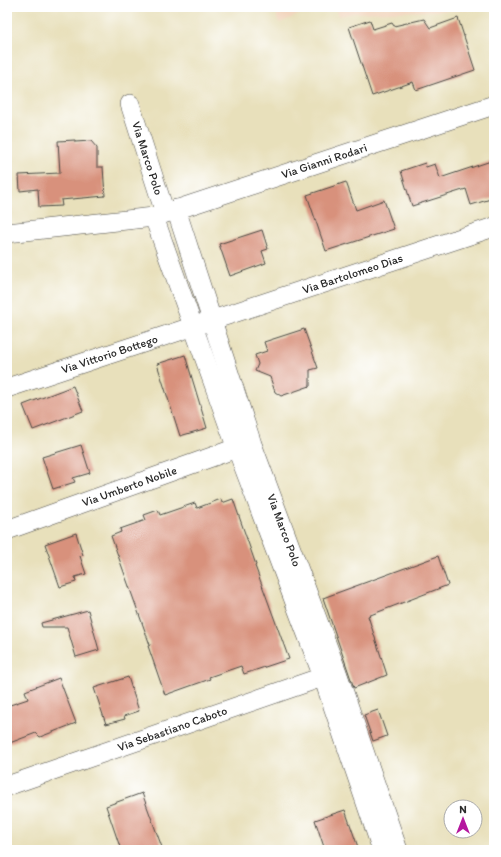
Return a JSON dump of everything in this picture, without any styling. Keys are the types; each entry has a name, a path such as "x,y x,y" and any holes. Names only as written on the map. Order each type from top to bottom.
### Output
{"street":[{"name":"Via Marco Polo","path":"130,104 165,213 193,326 244,446 398,850"},
{"name":"Via Gianni Rodari","path":"7,233 165,213 494,105"},
{"name":"Via Marco Polo","path":"165,213 212,321 244,446"},
{"name":"Via Bartolomeo Dias","path":"212,321 494,227"},
{"name":"Via Vittorio Bottego","path":"7,388 212,321"},
{"name":"Via Umberto Nobile","path":"7,530 244,446"},
{"name":"Via Marco Polo","path":"330,674 382,850"},
{"name":"Via Sebastiano Caboto","path":"7,786 330,674"}],"shaded area":[{"path":"277,7 315,7 280,23 277,19"},
{"path":"336,7 494,8 355,13 339,16"}],"building":[{"path":"458,18 475,70 416,90 413,82 372,96 349,27 370,20 373,29 392,23 394,26 424,19 430,28"},
{"path":"75,140 75,142 91,141 97,148 97,167 103,167 105,196 61,200 62,206 39,207 38,189 20,191 19,175 60,173 58,141"},
{"path":"494,160 494,198 471,205 466,189 412,206 401,171 425,163 426,167 435,164 440,178"},
{"path":"346,182 356,210 384,200 394,229 326,251 307,195"},
{"path":"262,230 268,249 262,251 266,263 230,276 219,244"},
{"path":"304,329 318,368 310,370 310,386 281,396 275,392 270,377 255,371 258,364 255,355 267,351 264,342"},
{"path":"185,355 207,428 180,436 157,364"},
{"path":"73,386 83,411 33,430 23,405"},
{"path":"81,445 90,473 73,478 75,482 53,489 42,457"},
{"path":"221,499 222,503 233,499 256,565 255,566 289,659 244,674 241,666 165,695 148,646 150,645 111,536 121,532 120,529 146,520 144,515 158,510 160,515 195,503 197,508"},
{"path":"76,533 83,555 80,556 86,574 75,577 76,582 60,587 45,544"},
{"path":"438,556 448,585 368,616 387,675 354,688 323,598"},
{"path":"88,610 99,650 76,657 67,627 42,627 41,623"},
{"path":"128,677 139,711 124,716 125,719 106,724 94,688"},
{"path":"59,678 76,723 40,737 36,733 7,744 7,706 28,699 25,691"},
{"path":"378,710 387,736 373,741 364,715"},
{"path":"142,793 163,850 121,850 106,806"},
{"path":"345,810 359,850 325,850 315,820"}]}
